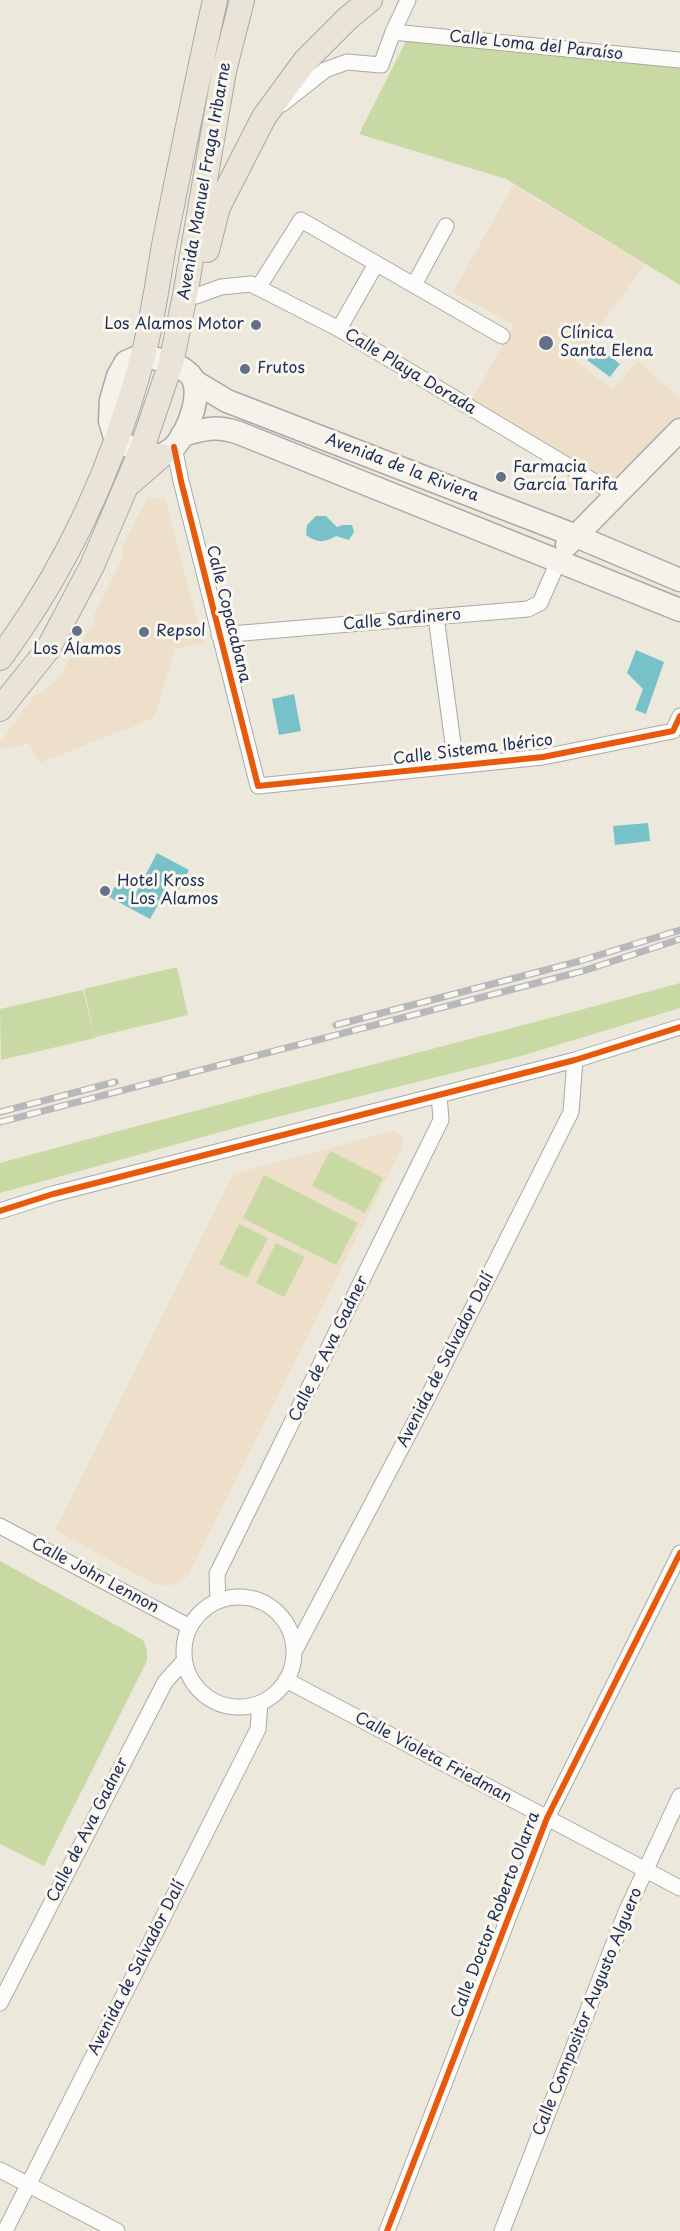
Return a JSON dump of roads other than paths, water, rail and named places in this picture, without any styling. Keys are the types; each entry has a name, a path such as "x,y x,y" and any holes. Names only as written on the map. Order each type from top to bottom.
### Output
{"main road":[{"name":"Avenida Manuel Fraga Iribarne","path":"113,431 135,358 173,202 215,0"},
{"name":"Avenida Manuel Fraga Iribarne","path":"164,447 171,363 224,70 242,0"},
{"path":"178,328 196,296 218,207 264,117 305,61 348,18 370,0"},
{"path":"0,658 24,625 66,556 104,471 113,431"},
{"path":"0,709 48,649 92,566 126,487 164,447"}],"street":[{"path":"264,117 325,70 347,62 381,65 408,0"},
{"name":"Calle Loma del Paraíso","path":"393,32 680,60"},
{"path":"258,288 301,220 502,336"},
{"path":"414,285 446,226"},
{"path":"339,329 376,264"},
{"name":"Calle Playa Dorada","path":"196,296 221,287 251,284 339,329 615,495"},
{"name":"Avenida de la Riviera","path":"135,358 171,363 189,372 197,383 227,401 576,536 680,580"},
{"path":"113,431 164,447 195,400 197,383"},
{"path":"211,428 209,411 214,404 227,401"},
{"name":"Avenida de la Riviera","path":"164,447 211,428 222,428 680,610"},
{"path":"558,562 564,548 680,430"},
{"name":"Calle Copacabana","path":"164,447 219,635 258,786"},
{"name":"Calle Sardinero","path":"219,635 528,609 540,603 558,562"},
{"path":"436,617 456,766"},
{"name":"Calle Sistema Ibérico","path":"258,786 543,757 673,731 680,716"},
{"path":"0,1211 53,1194 575,1060 680,1027"},
{"name":"Avenida de Salvador Dalí","path":"294,1652 426,1401 571,1112 575,1060"},
{"name":"Calle de Ava Gadner","path":"218,1601 217,1575 441,1120 439,1095"},
{"name":"Calle John Lennon","path":"0,1526 190,1627"},
{"name":"Calle Doctor Roberto Olarra","path":"387,2231 547,1818 680,1553"},
{"path":"236,1598 253,1599 270,1607 282,1619 291,1635 294,1652 292,1667 286,1680 275,1694 260,1703 244,1707 228,1706 212,1701 189,1677 184,1661 184,1643 190,1627 202,1612 218,1601 236,1598"},
{"name":"Calle de Ava Gadner","path":"0,2003 162,1688 184,1661"},
{"name":"Calle Violeta Friedman","path":"286,1680 680,1888"},
{"name":"Avenida de Salvador Dalí","path":"5,2231 258,1729 260,1703"},
{"name":"Calle Compositor Augusto Alguero","path":"502,2231 575,2039 644,1869 680,1796"},
{"path":"0,2170 117,2231"}],"water":[{"path":"598,347 620,364 610,377 587,360"},
{"path":"316,516 326,516 337,527 352,525 354,532 349,540 336,536 324,541 314,540 306,535 307,525"},
{"path":"636,650 664,662 646,714 635,710 643,689 627,673"},
{"path":"294,694 301,731 279,735 272,699"},
{"path":"648,823 650,841 615,845 613,826"},
{"path":"157,853 189,870 178,891 168,887 150,919 109,897 118,881 137,891"}],"railway":[{"path":"336,1025 580,961 680,930"},
{"path":"0,1122 583,971 680,939"},
{"path":"0,1112 115,1082"}],"place":[{"name":"Los Alamos Motor","path":"256,325"},
{"name":"Clínica Santa Elena","path":"546,343"},
{"name":"Frutos","path":"245,369"},
{"name":"Farmacia García Tarifa","path":"501,477"},
{"name":"Los Álamos","path":"77,631"},
{"name":"Repsol","path":"144,632"},
{"name":"Hotel Kross - Los Alamos","path":"105,891"}]}
